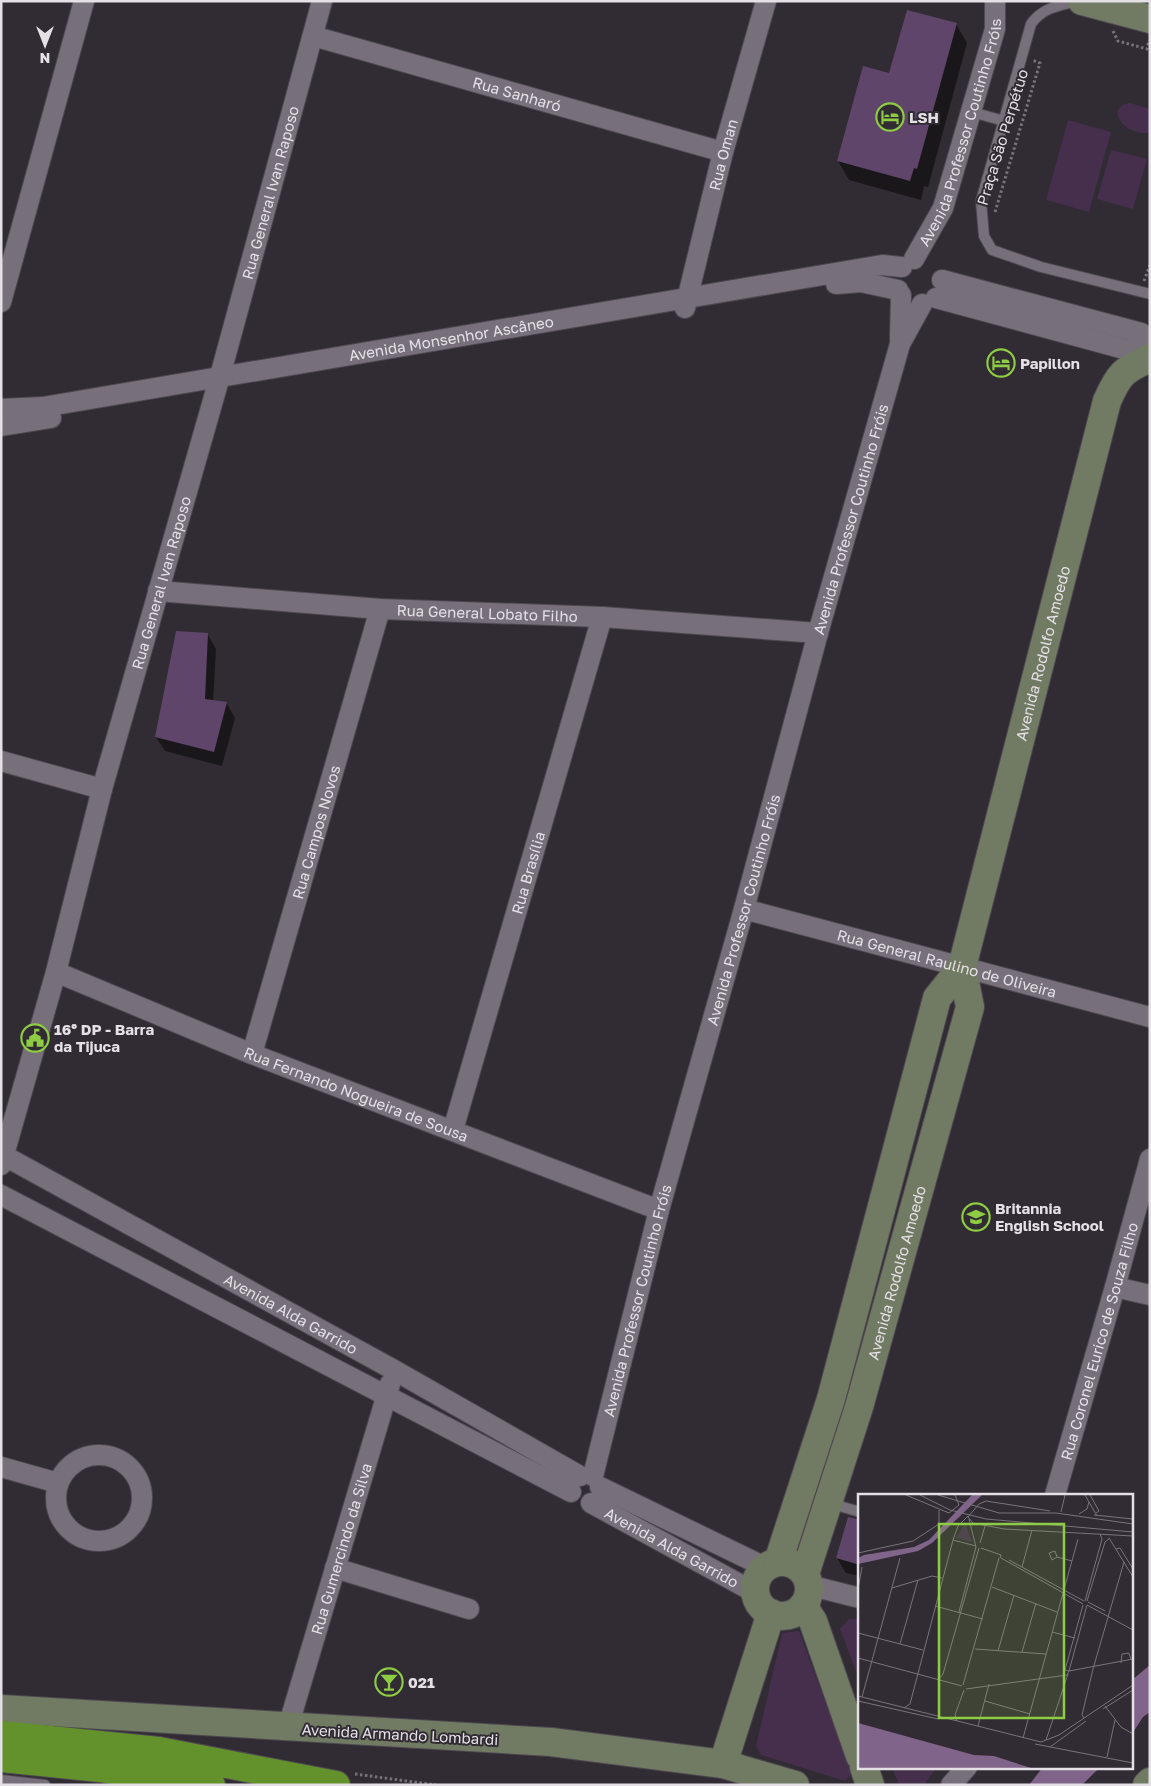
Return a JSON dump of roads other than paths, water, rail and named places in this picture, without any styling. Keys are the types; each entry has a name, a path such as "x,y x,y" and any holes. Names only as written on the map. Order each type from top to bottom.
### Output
{"highway":[{"path":"1,1735 160,1751 336,1785"},
{"path":"1,1758 100,1768 211,1785"}],"street":[{"path":"1,302 84,1"},
{"name":"Rua General Ivan Raposo","path":"2,1158 56,972 102,789 217,384 322,1"},
{"name":"Rua Oman","path":"686,303 722,152 766,1"},
{"name":"Avenida Professor Coutinho Fróis","path":"908,263 943,208 995,29 995,1"},
{"path":"1080,1 1150,19"},
{"name":"Rua Sanharó","path":"313,36 722,152"},
{"path":"934,294 936,266 922,259 908,263 897,278 899,292 910,302 934,294 1150,356"},
{"name":"Avenida Monsenhor Ascâneo","path":"1,426 217,384 686,303 882,265 908,263"},
{"name":"Avenida Monsenhor Ascâneo","path":"686,303 847,282 861,282 899,292"},
{"name":"Avenida Professor Coutinho Fróis","path":"587,1487 659,1210 744,909 818,633 900,344 899,292"},
{"name":"Avenida Professor Coutinho Fróis","path":"900,344 934,294"},
{"name":"Avenida Rodolfo Amoedo","path":"766,1573 831,1399 936,998 962,967 1107,401 1116,382 1127,368 1150,356"},
{"name":"Avenida Monsenhor Ascâneo","path":"1,410 43,407 217,384"},
{"name":"Rua General Lobato Filho","path":"158,591 380,609 602,617 818,633"},
{"name":"Rua Campos Novos","path":"252,1054 380,609"},
{"name":"Rua Brasília","path":"453,1130 602,617"},
{"path":"1,761 102,789"},
{"name":"Rua General Raulino de Oliveira","path":"744,909 1150,1017"},
{"name":"Avenida Rodolfo Amoedo","path":"805,1588 828,1503 859,1407 970,1007 962,967"},
{"name":"Rua Fernando Nogueira de Sousa","path":"56,972 252,1054 659,1210"},
{"name":"Avenida Alda Garrido","path":"2,1158 394,1370 587,1487"},
{"name":"Rua Coronel Eurico de Souza Filho","path":"1055,1494 1116,1287 1150,1159"},
{"name":"Avenida Alda Garrido","path":"1,1195 385,1397 587,1487 766,1573"},
{"path":"1116,1287 1150,1295"},
{"name":"Rua Gumercindo da Silva","path":"288,1727 394,1370"},
{"path":"831,1399 859,1407"},
{"path":"94,1454 110,1456 125,1462 136,1474 142,1489 142,1505 137,1520 126,1532 112,1539 96,1541 80,1537 67,1528 59,1514 55,1498 58,1483 66,1469 79,1459 94,1454"},
{"path":"1,1467 58,1483"},
{"path":"805,1588 788,1615 771,1613 762,1608 766,1573 789,1562 798,1567 805,1588 813,1621 858,1750"},
{"path":"335,1568 469,1609"},
{"path":"805,1588 858,1598"},
{"path":"723,1764 771,1613"},
{"name":"Avenida Armando Lombardi","path":"1,1709 551,1742 723,1764 795,1785"},
{"path":"864,1768 870,1785"},
{"path":"951,1785 966,1768"},
{"path":"1147,1785 1150,1782"}],"lane":[{"name":"Praça São Perpétuo","path":"1080,1 1050,8 1038,14 1031,24 981,201 984,236 992,250 1041,267 1150,294"},
{"path":"972,112 1004,121"},
{"path":"828,1503 858,1511"},
{"path":"1,1780 45,1785"}],"place":[{"name":"LSH","path":"890,117"},
{"name":"Papillon","path":"1001,363"},
{"name":"16º DP - Barra da Tijuca","path":"35,1038"},
{"name":"Britannia English School","path":"976,1217"},
{"name":"021","path":"389,1682"}]}
